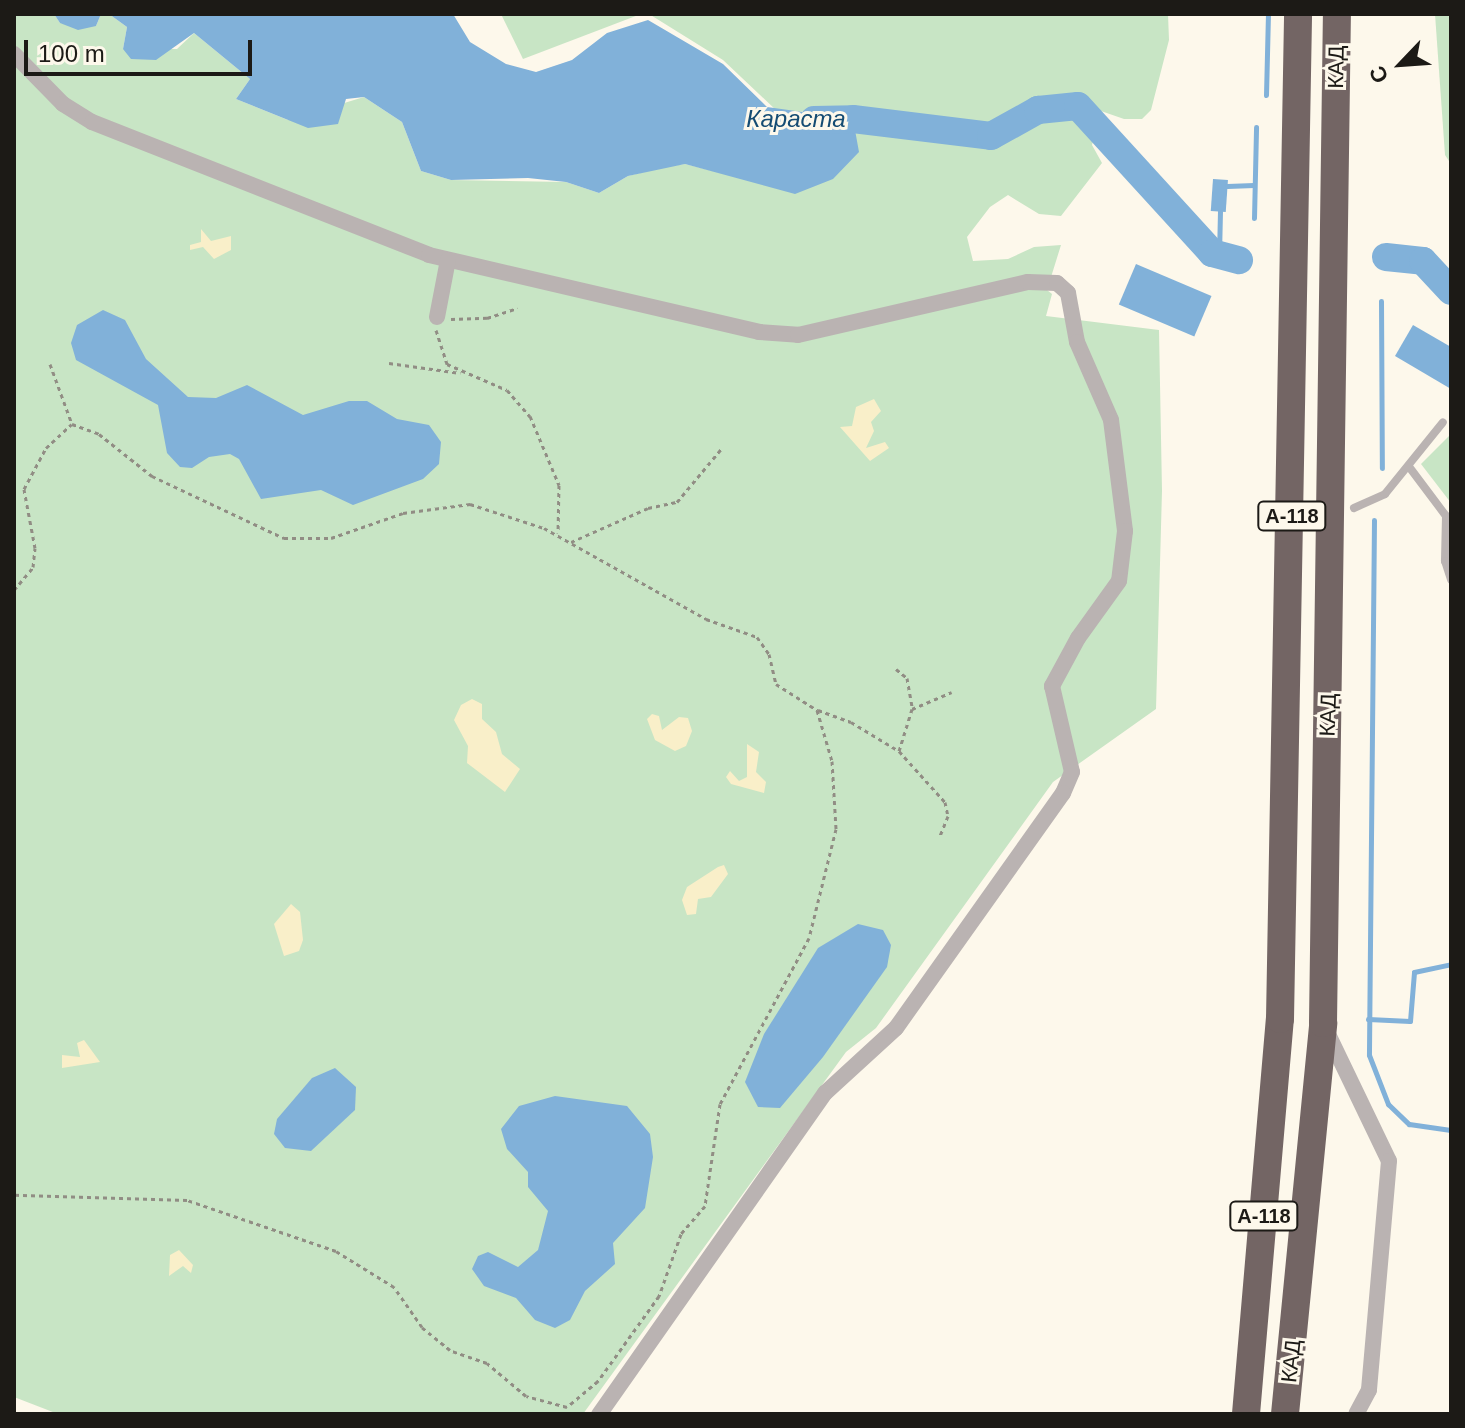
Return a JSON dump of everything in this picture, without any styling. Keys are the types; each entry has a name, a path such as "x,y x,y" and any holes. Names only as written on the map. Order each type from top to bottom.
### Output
{"highway":[{"name":"КАД","path":"1246,1414 1280,1019 1298,14"},
{"name":"КАД","path":"1285,1414 1323,1023 1337,14"}],"street":[{"path":"14,54 63,104 92,122 448,260 759,332 798,335 1000,286 1057,283 1068,293 1077,342 1111,420 1119,460 1125,531 1119,581 1078,638 1052,686 1071,757 1072,772 1063,793 884,1044 825,1093 599,1414"},
{"path":"437,317 448,260"},
{"path":"1323,1023 1389,1161 1369,1390 1356,1414"}],"lane":[{"path":"1354,508 1385,494 1410,468 1443,422"},
{"path":"1410,468 1446,516 1445,561 1451,580"}],"path":[{"path":"463,374 447,364 438,345 437,317 468,321 517,308"},
{"path":"389,363 463,374 507,390 530,416 559,485 557,534"},
{"path":"50,364 72,424 99,434 152,476 284,538 331,538 403,513 470,504 557,534 695,614 757,637 769,654 776,684 817,710 851,722 899,751 945,802 948,816 940,836"},
{"path":"14,590 33,567 35,548 24,489 46,448 72,424"},
{"path":"571,542 677,502 722,448"},
{"path":"896,669 910,684 912,709 899,751"},
{"path":"912,709 952,692"},
{"path":"14,1195 176,1198 336,1251 394,1287 422,1327 450,1350 487,1363 526,1396 567,1407 598,1381 659,1296 681,1234 705,1206 720,1104 813,927 836,829 832,761 817,710"}],"green space":[{"path":"14,14 54,14 60,23 96,26 101,14 109,14 127,27 123,49 177,49 194,33 250,79 236,99 288,120 364,97 402,122 421,171 451,180 566,182 599,193 628,176 664,167 685,164 737,177 858,153 847,113 777,111 723,60 649,14 1168,14 1169,40 1151,110 1142,119 1124,119 1101,111 1092,145 1102,163 1061,216 1039,214 1008,195 990,207 967,237 973,261 1008,259 1034,247 1061,245 1047,290 1052,294 1046,316 1159,330 1162,491 1156,709 1053,782 876,1028 846,1052 583,1414 58,1414 14,1397"},
{"path":"501,14 641,14 523,59"},
{"path":"1435,14 1451,14 1451,164 1445,155"},
{"path":"1451,434 1451,503 1421,464"}],"sand":[{"path":"201,229 211,241 231,236 231,250 214,259 203,247 190,250 190,245 201,242"},
{"path":"874,399 881,411 871,422 874,431 866,448 885,442 889,448 870,461 840,427 852,426 856,407"},
{"path":"472,699 482,704 482,719 496,732 502,754 520,769 505,792 467,763 468,746 454,720 461,705"},
{"path":"652,714 659,716 662,730 679,717 688,718 692,731 686,746 675,751 655,740 647,719"},
{"path":"747,744 759,752 756,772 766,782 764,793 731,784 726,777 730,771 739,781 747,777"},
{"path":"724,865 728,874 711,897 698,899 696,914 687,915 682,900 687,887"},
{"path":"291,904 300,912 303,940 299,951 284,956 274,924"},
{"path":"84,1040 100,1062 62,1068 62,1055 80,1057 77,1043"},
{"path":"179,1250 193,1265 191,1273 183,1266 169,1276 170,1255"}],"water":[{"path":"54,14 101,14 96,26 78,30 60,23"},
{"path":"109,14 453,14 470,42 506,64 536,72 572,60 607,33 648,20 723,64 767,107 853,119 859,152 833,179 795,194 685,164 628,176 599,193 566,182 528,178 451,180 421,171 402,122 364,97 346,99 338,124 308,128 236,99 250,79 194,33 156,60 131,59 123,49 127,27"},
{"path":"1213,179 1228,180 1226,212 1211,211"},
{"path":"1136,264 1211,296 1194,337 1119,305"},
{"path":"103,310 125,320 146,359 188,397 216,398 247,385 303,415 349,401 367,401 397,419 429,425 441,442 439,464 423,479 353,505 321,490 261,499 239,459 230,454 209,457 192,468 180,467 167,453 158,405 76,360 71,343 77,325"},
{"path":"1413,325 1451,347 1451,389 1395,356"},
{"path":"858,924 883,930 891,945 887,967 823,1057 780,1108 758,1107 745,1082 764,1034 818,948"},
{"path":"335,1068 356,1087 355,1110 311,1151 285,1148 274,1134 277,1119 312,1078"},
{"path":"555,1096 627,1106 650,1134 653,1157 645,1208 613,1243 615,1264 585,1291 570,1320 555,1328 535,1320 516,1298 484,1286 472,1269 478,1256 488,1252 518,1267 538,1250 548,1211 528,1187 528,1172 507,1149 501,1129 519,1106"}],"waterway":[{"path":"1266,95 1268,14"},
{"name":"Караста","path":"814,120 853,119 991,136 1038,110 1078,106 1212,253 1239,260"},
{"path":"1254,218 1256,127"},
{"path":"1227,186 1254,185"},
{"path":"1219,255 1220,211"},
{"name":"Караста","path":"1386,257 1423,261 1451,291"},
{"path":"1381,301 1382,468"},
{"path":"1374,520 1369,1055 1388,1104 1409,1124 1451,1130"},
{"path":"1368,1019 1410,1021 1414,972 1451,964"}]}
